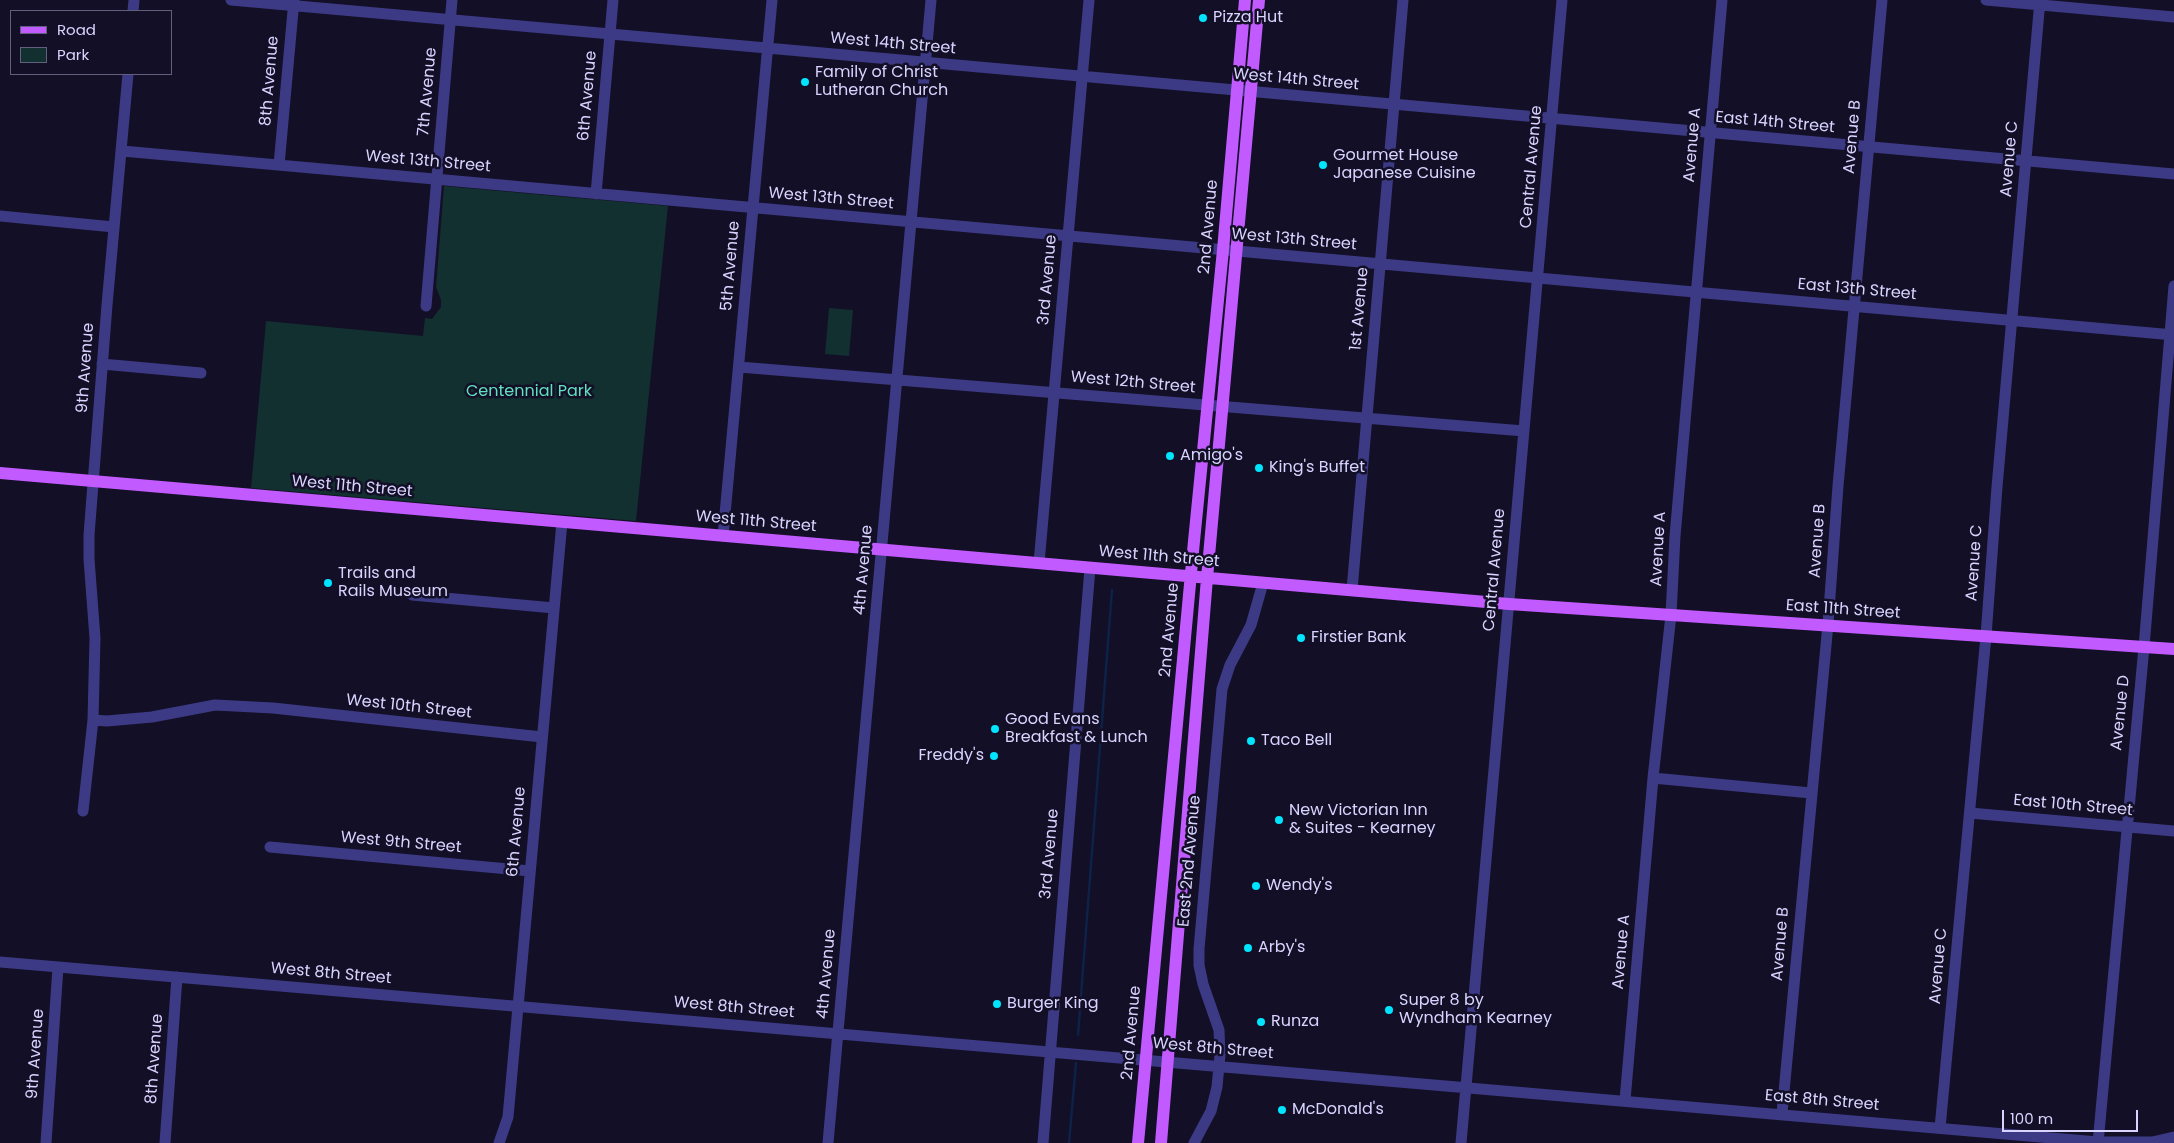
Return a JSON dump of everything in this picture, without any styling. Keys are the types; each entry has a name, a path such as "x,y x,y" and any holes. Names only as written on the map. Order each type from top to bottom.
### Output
{"main road":[{"name":"2nd Avenue","path":"1161,1143 1222,406 1236,91 1245,0"},
{"name":"2nd Avenue","path":"1138,1143 1207,405 1251,93 1259,0"},
{"name":"West 11th Street","path":"0,473 1509,604"},
{"name":"East 11th Street","path":"1509,604 1828,624 2174,649"}],"street":[{"name":"West 14th Street","path":"231,0 294,3 450,20 1552,120"},
{"name":"7th Avenue","path":"426,306 452,0"},
{"name":"6th Avenue","path":"596,194 613,0"},
{"name":"5th Avenue","path":"723,536 772,0"},
{"name":"4th Avenue","path":"828,1143 931,0"},
{"name":"3rd Avenue","path":"1039,563 1089,0"},
{"name":"1st Avenue","path":"1352,590 1404,0"},
{"name":"Central Avenue","path":"1461,1143 1562,0"},
{"name":"Avenue A","path":"1625,1100 1653,778 1671,615 1675,536 1722,0"},
{"name":"Avenue B","path":"1782,1114 1828,624 1854,306 1882,0"},
{"path":"1986,0 2040,2 2174,17"},
{"name":"Avenue C","path":"1940,1128 1986,636 2040,2"},
{"name":"8th Avenue","path":"279,165 294,3"},
{"name":"9th Avenue","path":"83,811 93,720 95,638 89,558 102,364 128,75"},
{"name":"East 14th Street","path":"1552,120 2174,174"},
{"name":"West 13th Street","path":"122,151 1538,279"},
{"path":"0,216 114,226"},
{"name":"East 13th Street","path":"1538,279 2172,334"},
{"name":"Avenue D","path":"2098,1142 2172,334 2174,286"},
{"path":"102,364 201,373"},
{"name":"West 12th Street","path":"738,367 1524,431"},
{"name":"6th Avenue","path":"499,1143 508,1118 562,522"},
{"name":"3rd Avenue","path":"1043,1143 1090,568"},
{"name":"East 2nd Avenue","path":"1194,1143 1211,1111 1217,1087 1219,1066 1219,1030 1203,984 1199,965 1199,949 1222,689 1230,664 1252,625 1263,583"},
{"path":"412,595 554,608"},
{"name":"West 10th Street","path":"93,720 107,721 152,717 215,705 273,708 542,737"},
{"path":"1653,778 1811,793"},
{"name":"East 10th Street","path":"1970,813 2174,831"},
{"name":"West 9th Street","path":"270,847 530,871"},
{"name":"West 8th Street","path":"0,962 1466,1087"},
{"name":"9th Avenue","path":"46,1143 58,967"},
{"name":"8th Avenue","path":"165,1143 177,977"},
{"name":"East 8th Street","path":"1466,1087 2098,1142 2152,1142 2174,1137"}],"green space":[{"name":"Centennial Park","path":"444,186 668,206 636,521 251,488 266,321 423,336 425,318 432,319 441,307 441,300 436,287"},
{"path":"829,308 853,310 849,356 825,354"}],"waterway":[{"path":"1078,1035 1112,590"},
{"path":"1069,1143 1076,1063"}],"place":[{"name":"Pizza Hut","path":"1203,18"},
{"name":"Family of Christ Lutheran Church","path":"805,82"},
{"name":"Gourmet House Japanese Cuisine","path":"1323,165"},
{"name":"Amigo's","path":"1170,456"},
{"name":"King's Buffet","path":"1259,468"},
{"name":"Trails and Rails Museum","path":"328,583"},
{"name":"Firstier Bank","path":"1301,638"},
{"name":"Good Evans Breakfast & Lunch","path":"995,729"},
{"name":"Taco Bell","path":"1251,741"},
{"name":"Freddy's","path":"994,756"},
{"name":"New Victorian Inn & Suites - Kearney","path":"1279,820"},
{"name":"Wendy's","path":"1256,886"},
{"name":"Arby's","path":"1248,948"},
{"name":"Burger King","path":"997,1004"},
{"name":"Super 8 by Wyndham Kearney","path":"1389,1010"},
{"name":"Runza","path":"1261,1022"},
{"name":"McDonald's","path":"1282,1110"}]}
